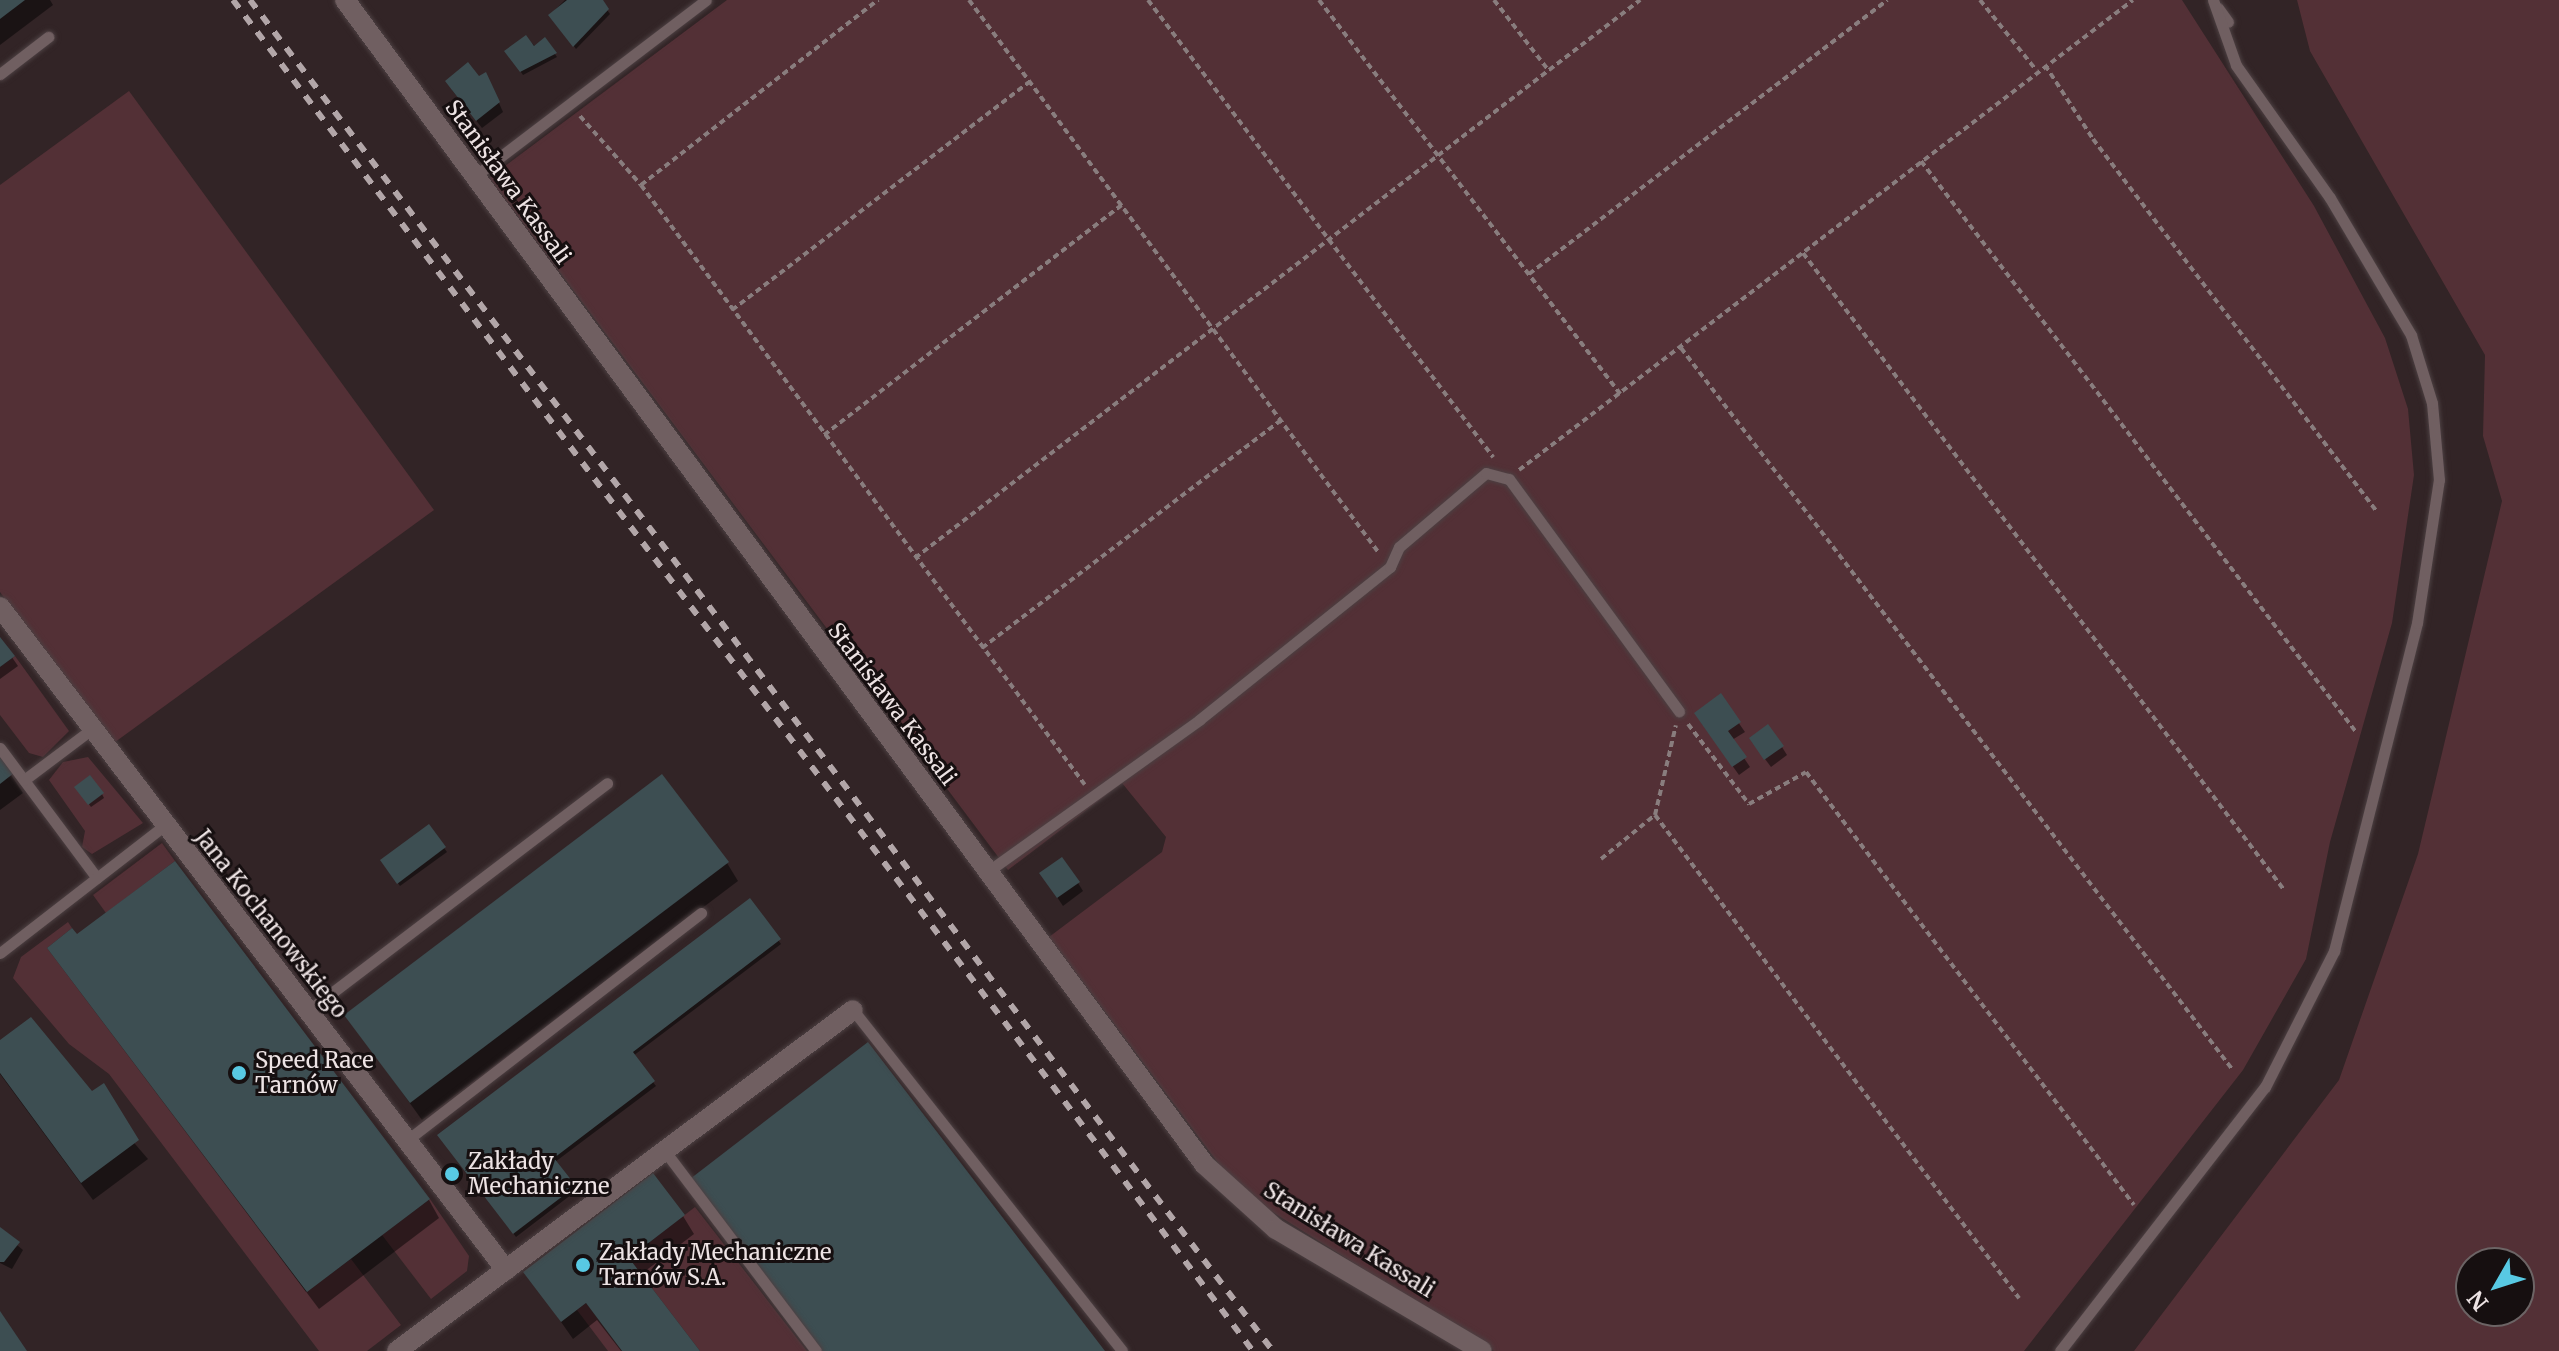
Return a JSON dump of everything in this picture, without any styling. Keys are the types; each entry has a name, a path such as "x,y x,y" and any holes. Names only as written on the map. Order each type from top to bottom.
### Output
{"street":[{"name":"Stanisława Kassali","path":"345,0 987,872 1239,1201 1482,1351"},
{"name":"Jana Kochanowskiego","path":"0,607 506,1270"},
{"path":"397,1351 663,1149 853,1010"}],"lane":[{"path":"475,176 706,0"},
{"path":"2215,4 2228,22"},
{"path":"2060,1351 2265,1087 2334,951 2417,623 2439,480 2432,403 2411,335 2330,198 2236,65 2215,4"},
{"path":"0,74 48,37"},
{"path":"987,872 1094,797 1390,567 1399,547 1486,473 1509,479 1679,711"},
{"path":"24,780 92,729"},
{"path":"0,748 97,878"},
{"path":"308,1011 607,783"},
{"path":"0,953 165,825"},
{"path":"406,1141 701,913"},
{"path":"853,1010 1122,1351"},
{"path":"663,1149 816,1351"}],"path":[{"path":"641,185 878,0"},
{"path":"969,0 1390,567"},
{"path":"1148,0 1509,479"},
{"path":"1319,0 1620,394"},
{"path":"1494,0 1549,72"},
{"path":"915,558 1214,332 1327,240 1640,0"},
{"path":"1529,274 1887,0"},
{"path":"1980,0 2036,71"},
{"path":"1519,470 2036,71 2133,0"},
{"path":"2045,65 2093,139 2376,511"},
{"path":"732,310 1029,82"},
{"path":"569,103 641,185 1094,797"},
{"path":"1921,161 2356,732"},
{"path":"824,435 1122,205"},
{"path":"1803,253 2284,890"},
{"path":"1681,348 2232,1069"},
{"path":"982,648 1281,420"},
{"path":"1601,859 1655,815 1669,732 1683,717 1749,804 1806,772 2134,1205"},
{"path":"1655,815 2019,1298"}],"shaded area":[{"path":"727,0 2182,0 2314,206 2385,338 2408,409 2414,475 2392,623 2330,842 2306,959 2243,1070 2024,1351 1494,1351 1239,1191 1049,937 1162,852 1166,837 1122,783 1008,870 489,178"},
{"path":"2297,0 2559,0 2559,1351 2134,1351 2339,1080 2418,854 2502,501 2483,436 2485,355 2310,51"},
{"path":"129,91 434,510 111,745 0,592 0,185"},
{"path":"15,656 69,731 43,757 29,753 0,715 0,667"},
{"path":"88,757 143,823 92,854 82,847 85,831 49,780 63,762"},
{"path":"162,843 175,861 106,913 93,895"},
{"path":"68,922 72,928 47,948 306,1292 351,1259 401,1325 367,1351 319,1351 109,1074 69,1044 13,978 21,957"},
{"path":"430,1199 469,1256 467,1271 431,1299 382,1235"},
{"path":"695,1207 807,1351 700,1351 629,1258"},
{"path":"586,1303 622,1351 608,1351 577,1310"}],"building":[{"path":"0,0 25,0 0,19"},
{"path":"567,0 603,0 609,9 573,47 548,15"},
{"path":"526,35 534,46 545,37 557,53 520,72 504,51"},
{"path":"468,62 479,76 486,72 500,102 476,121 445,81"},
{"path":"0,637 15,656 0,667"},
{"path":"1721,693 1741,722 1728,731 1747,757 1732,767 1694,713"},
{"path":"1768,724 1784,746 1764,760 1749,738"},
{"path":"0,755 14,773 0,784"},
{"path":"662,774 729,862 410,1103 344,1015"},
{"path":"90,775 104,793 88,805 74,787"},
{"path":"429,824 446,847 397,884 380,860"},
{"path":"1062,857 1080,882 1057,898 1039,873"},
{"name":"Speed Race Tarnów","path":"175,861 430,1199 307,1292 47,948 72,928 77,934"},
{"path":"750,898 781,939 633,1052 655,1081 554,1158 576,1186 513,1234 437,1135"},
{"path":"31,1017 92,1091 104,1083 139,1140 81,1183 0,1073 0,1040"},
{"path":"868,1042 1105,1351 822,1351 690,1179"},
{"name":"Zakłady Mechaniczne Tarnów S.A.","path":"653,1173 685,1215 629,1258 700,1351 622,1351 586,1303 561,1322 523,1272"},
{"path":"0,1227 20,1242 4,1262 0,1262"},
{"path":"0,1311 27,1351 0,1351"}],"railway":[{"path":"233,0 1253,1351"},
{"path":"250,0 1273,1351"}],"place":[{"name":"Speed Race Tarnów","path":"239,1073"},
{"name":"Zakłady Mechaniczne","path":"452,1174"},
{"name":"Zakłady Mechaniczne Tarnów S.A.","path":"583,1265"}]}
